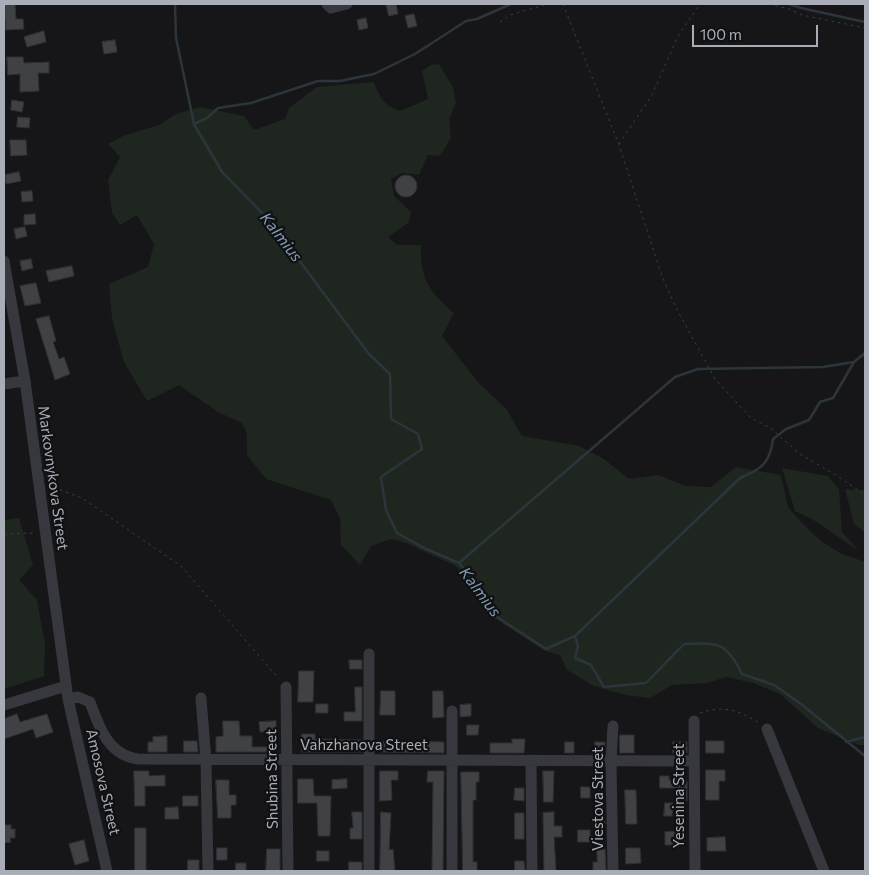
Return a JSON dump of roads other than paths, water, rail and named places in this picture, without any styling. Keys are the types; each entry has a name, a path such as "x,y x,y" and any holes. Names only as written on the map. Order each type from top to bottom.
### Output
{"street":[{"path":"329,6 347,4"},
{"name":"Markovnykova Street","path":"4,261 25,380 68,699"},
{"path":"4,384 25,380"},
{"path":"369,654 369,871"},
{"path":"4,706 66,686"},
{"name":"Shubina Street","path":"286,687 288,871"},
{"name":"Vahzhanova Street","path":"68,699 78,697 90,702 106,741 133,759 206,761 694,761"},
{"path":"201,698 206,761 208,871"},
{"name":"Amosova Street","path":"68,699 107,871"},
{"path":"452,711 452,871"},
{"name":"Yesenina Street","path":"694,721 695,871"},
{"name":"Viestova Street","path":"613,871 611,761 614,726"},
{"path":"768,729 824,871"},
{"path":"531,761 532,871"}],"waterway":[{"name":"Kalmius","path":"175,4 176,38 194,124 222,172 269,220 369,354 390,374 391,419 418,434 422,449 381,477 386,510 397,533 424,548 459,563 470,576 494,615 546,649 575,636 578,646 575,658 591,665 604,687 646,683 684,644 713,644 720,646 731,655 742,674 774,685 801,704 865,756"},
{"path":"194,124 207,118 218,108 251,103 318,81 340,81 374,74 415,54 466,21 477,19 511,4"},
{"path":"789,4 865,22"},
{"path":"459,563 675,377 698,369 823,367 854,362 865,353"},
{"path":"575,636 740,478 764,464 770,454 773,439 786,429 809,420 820,402 833,398 854,362"},
{"path":"846,742 865,737"}]}
